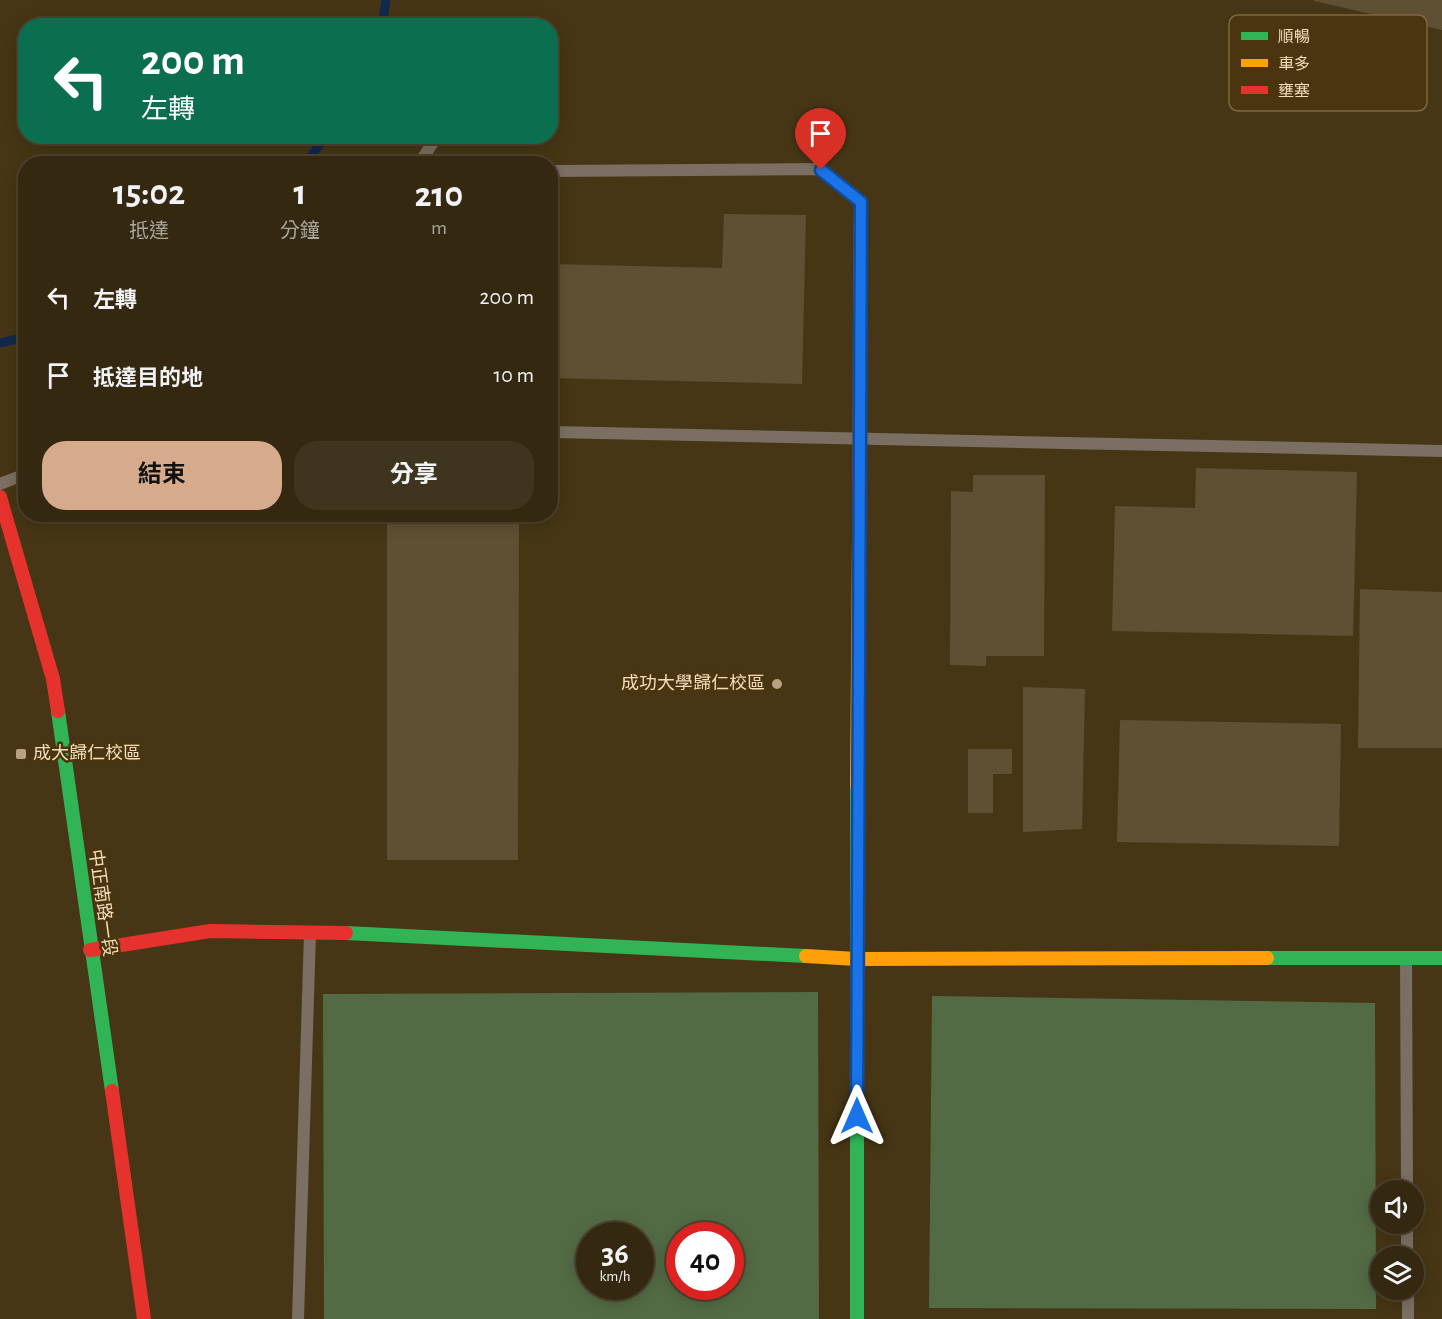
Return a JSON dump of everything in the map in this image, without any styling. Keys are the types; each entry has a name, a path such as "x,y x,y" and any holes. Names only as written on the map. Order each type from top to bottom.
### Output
{"street":[{"path":"857,1319 856,958 861,202"},
{"name":"中正南路一段","path":"0,497 52,679 144,1319"},
{"path":"90,950 210,931 310,931 856,958 1442,958"}],"lane":[{"path":"558,171 821,170 861,202"},
{"path":"558,432 1442,451"},
{"path":"0,484 18,477"},
{"path":"298,1319 310,931"},
{"path":"1406,958 1407,1180"},
{"path":"1408,1300 1408,1319"}],"green space":[{"path":"818,992 819,1319 324,1319 323,994"},
{"path":"932,996 1375,1003 1376,1180 1370,1180 1370,1234 1376,1234 1376,1246 1370,1246 1370,1300 1376,1300 1376,1309 929,1308"}],"building":[{"path":"1442,0 1442,30 1427,27 1427,15 1376,15 1314,1"},
{"path":"724,214 806,215 802,384 558,378 558,264 722,268"},
{"path":"1196,468 1357,472 1353,636 1112,631 1115,506 1195,508"},
{"path":"973,475 1045,475 1044,656 986,656 986,666 950,665 951,491 973,492"},
{"path":"387,522 519,522 518,860 387,860"},
{"path":"1360,589 1442,592 1442,748 1358,748"},
{"path":"1023,687 1085,689 1082,829 1023,832"},
{"path":"1120,720 1341,724 1339,846 1117,842"},
{"path":"968,749 1012,749 1012,774 993,774 993,813 968,813"}],"waterway":[{"path":"383,18 386,0"},
{"path":"311,156 320,144"},
{"path":"0,343 18,339"}],"traffic: fast":[{"path":"58,711 112,1091"},
{"path":"857,786 857,1319"},
{"path":"346,933 806,956"},
{"path":"1267,958 1442,958"}],"traffic: slow":[{"path":"860,333 861,202"},
{"path":"857,786 859,539"},
{"path":"806,956 856,959 1267,958"}],"traffic: jam":[{"path":"859,539 860,333"},
{"path":"0,497 53,679 58,711"},
{"path":"90,950 210,931 346,933"},
{"path":"112,1091 144,1319"}],"place":[{"name":"成功大學歸仁校區","path":"777,684"},
{"name":"成大歸仁校區","path":"21,754"}],"route":[{"path":"821,170 861,202 857,1116"}]}
